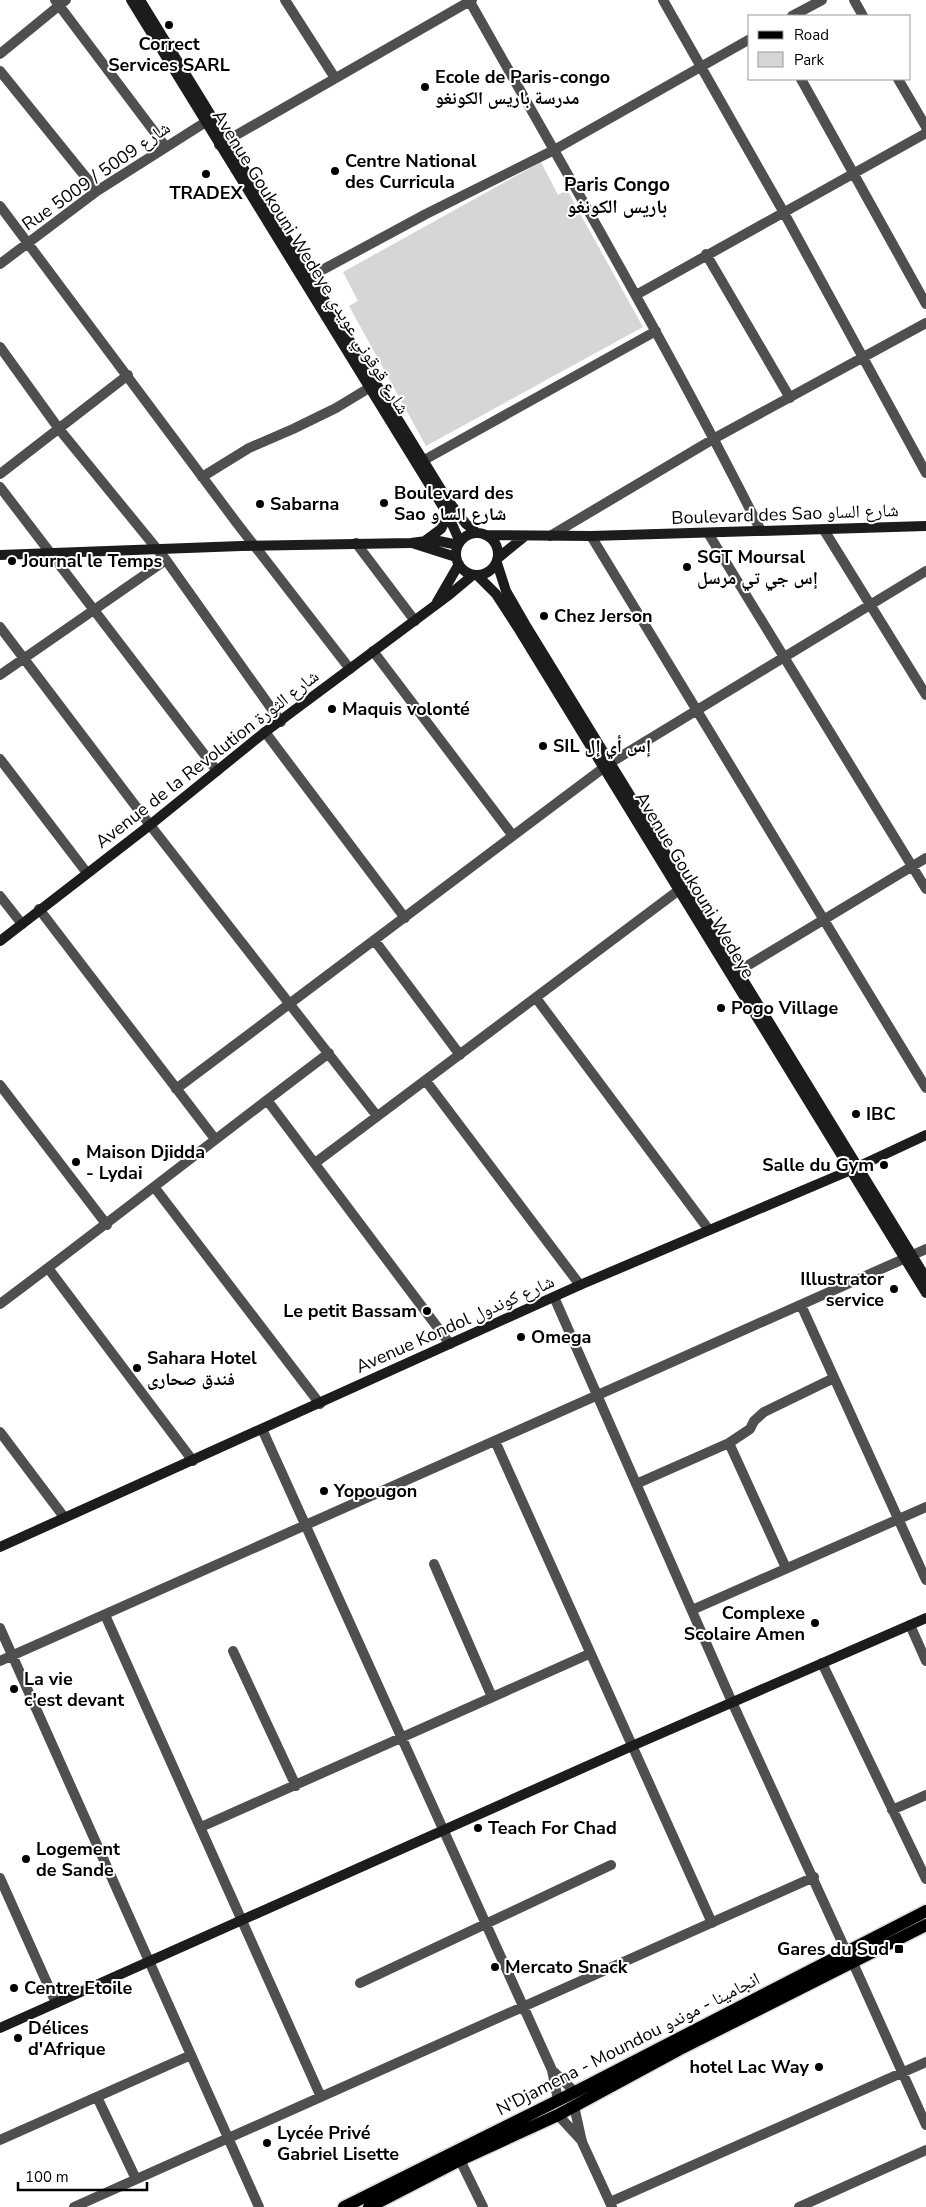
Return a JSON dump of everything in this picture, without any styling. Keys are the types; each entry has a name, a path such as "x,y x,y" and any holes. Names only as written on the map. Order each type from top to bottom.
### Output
{"main road":[{"name":"N'Djamena - Moundou انجامينا - موندو","path":"376,2205 460,2160 558,2115 850,1958 926,1911"},
{"name":"N'Djamena - Moundou انجامينا - موندو","path":"344,2207 558,2100 850,1958 926,1925"}],"street":[{"name":"Avenue Goukouni Wedeye شارع قوقوني عويدي","path":"131,0 209,120"},
{"name":"Avenue Goukouni Wedeye شارع قوقوني عويدي","path":"140,0 222,143 369,388 456,512 481,534"},
{"path":"285,0 335,78"},
{"path":"222,143 470,0 656,331 761,530"},
{"path":"663,0 783,211 926,473"},
{"path":"794,15 822,0"},
{"path":"854,0 862,15"},
{"path":"0,54 60,2 165,146"},
{"path":"311,276 426,214 554,150 748,41"},
{"path":"0,71 97,191"},
{"path":"803,80 926,304"},
{"path":"899,80 926,127"},
{"name":"Rue 5009 / شارع 5009","path":"0,264 97,191 165,146 209,120"},
{"path":"636,295 706,254 926,133"},
{"name":"Avenue Goukouni Wedeye شارع قوقوني عويدي","path":"222,143 311,276 420,462 448,515 459,543"},
{"path":"0,206 202,476 350,669"},
{"path":"706,254 790,398"},
{"path":"550,536 714,438 926,323"},
{"path":"420,462 656,331"},
{"path":"0,348 59,429 166,560 281,722"},
{"path":"0,474 128,376"},
{"path":"202,476 249,448 336,408 369,388"},
{"path":"0,487 217,771"},
{"path":"426,540 442,529 448,515"},
{"name":"Boulevard des Sao شارع الساو","path":"481,534 591,536 926,526"},
{"path":"824,530 872,604 926,695"},
{"path":"708,533 926,889"},
{"path":"0,556 157,549 411,543 426,540 459,543 468,536 481,534 496,544 497,560"},
{"path":"459,543 458,561 462,569 475,575 491,571 497,560 525,536"},
{"path":"591,536 926,1088"},
{"path":"356,543 414,621"},
{"path":"411,543 458,561"},
{"path":"0,675 166,560"},
{"name":"Avenue Goukouni Wedeye","path":"497,560 506,591 679,890 735,974"},
{"name":"Avenue de la Revolution شارع الثورة","path":"435,605 458,561"},
{"path":"176,1089 607,765 926,571"},
{"name":"Avenue Goukouni Wedeye","path":"475,575 496,594 607,765 908,1256 926,1293"},
{"name":"Avenue de la Revolution شارع الثورة","path":"0,941 150,825 265,732 281,722 475,575"},
{"path":"0,626 150,825 378,1116"},
{"path":"373,651 513,836"},
{"path":"265,732 405,918"},
{"path":"0,759 87,873"},
{"path":"735,974 926,858"},
{"path":"315,1163 679,890"},
{"path":"0,896 22,924"},
{"path":"39,909 215,1139"},
{"path":"374,941 460,1055"},
{"path":"536,998 709,1230"},
{"path":"0,1304 107,1225 215,1139 329,1053"},
{"path":"426,1081 580,1285"},
{"path":"0,1085 107,1225"},
{"path":"267,1100 450,1344"},
{"name":"Avenue Kondol شارع كوندول","path":"0,1547 580,1285 854,1168 926,1135"},
{"path":"155,1188 320,1404"},
{"path":"0,1661 926,1249"},
{"name":"Avenue Goukouni Wedeye","path":"908,1256 926,1278"},
{"path":"48,1268 193,1461"},
{"path":"554,1298 732,1702 814,1876 926,2125"},
{"path":"801,1305 926,1580"},
{"path":"636,1484 728,1442 750,1429 754,1421 764,1412 834,1378"},
{"path":"262,1429 484,1924 552,2070 558,2100"},
{"path":"0,1432 64,1517"},
{"path":"495,1441 589,1654 712,1923"},
{"path":"728,1442 786,1568"},
{"path":"692,1610 926,1507"},
{"path":"434,1564 492,1697"},
{"path":"105,1615 321,2097"},
{"path":"0,2028 443,1832 632,1746 926,1618"},
{"path":"910,1625 926,1661"},
{"path":"0,1628 259,2207"},
{"path":"233,1651 296,1786"},
{"path":"201,1827 589,1654"},
{"path":"822,1663 926,1879"},
{"path":"892,1810 926,1795"},
{"path":"360,1983 611,1865"},
{"path":"74,2207 523,2008 814,1876"},
{"path":"0,1878 56,2003"},
{"path":"0,2140 191,2055"},
{"path":"574,2106 582,2142 611,2205 926,2062"},
{"path":"552,2070 575,2092"},
{"path":"97,2097 136,2179"},
{"path":"558,2115 582,2142"},
{"path":"799,2207 926,2150"},
{"path":"460,2160 483,2207"}],"green space":[{"path":"541,162 558,195 567,190 643,327 426,446 349,306 358,301 343,272"}],"place":[{"name":"Correct Services SARL","path":"169,25"},
{"name":"Ecole de Paris-congo مدرسة باريس الكونغو","path":"425,87"},
{"name":"Centre National des Curricula","path":"335,171"},
{"name":"TRADEX","path":"206,174"},
{"name":"Boulevard des Sao شارع الساو","path":"384,503"},
{"name":"Sabarna","path":"260,504"},
{"name":"Journal le Temps","path":"12,561"},
{"name":"SGT Moursal إس جي تي مرسل","path":"687,567"},
{"name":"Chez Jerson","path":"544,616"},
{"name":"Maquis volonté","path":"332,709"},
{"name":"SIL إس أي إل","path":"543,746"},
{"name":"Pogo Village","path":"721,1008"},
{"name":"IBC","path":"856,1114"},
{"name":"Maison Djidda - Lydai","path":"76,1162"},
{"name":"Salle du Gym","path":"884,1165"},
{"name":"Illustrator service","path":"894,1289"},
{"name":"Le petit Bassam","path":"427,1311"},
{"name":"Omega","path":"521,1337"},
{"name":"Sahara Hotel فندق صحارى","path":"137,1368"},
{"name":"Yopougon","path":"324,1491"},
{"name":"Complexe Scolaire Amen","path":"815,1623"},
{"name":"La vie c'est devant","path":"14,1689"},
{"name":"Teach For Chad","path":"478,1828"},
{"name":"Logement de Sande","path":"26,1859"},
{"name":"Gares du Sud","path":"899,1949"},
{"name":"Mercato Snack","path":"495,1967"},
{"name":"Centre Etoile","path":"14,1988"},
{"name":"Délices d'Afrique","path":"18,2038"},
{"name":"hotel Lac Way","path":"819,2067"},
{"name":"Lycée Privé Gabriel Lisette","path":"267,2143"}],"district":[{"name":"Paris Congo باريس الكونغو","path":"617,195"}]}
